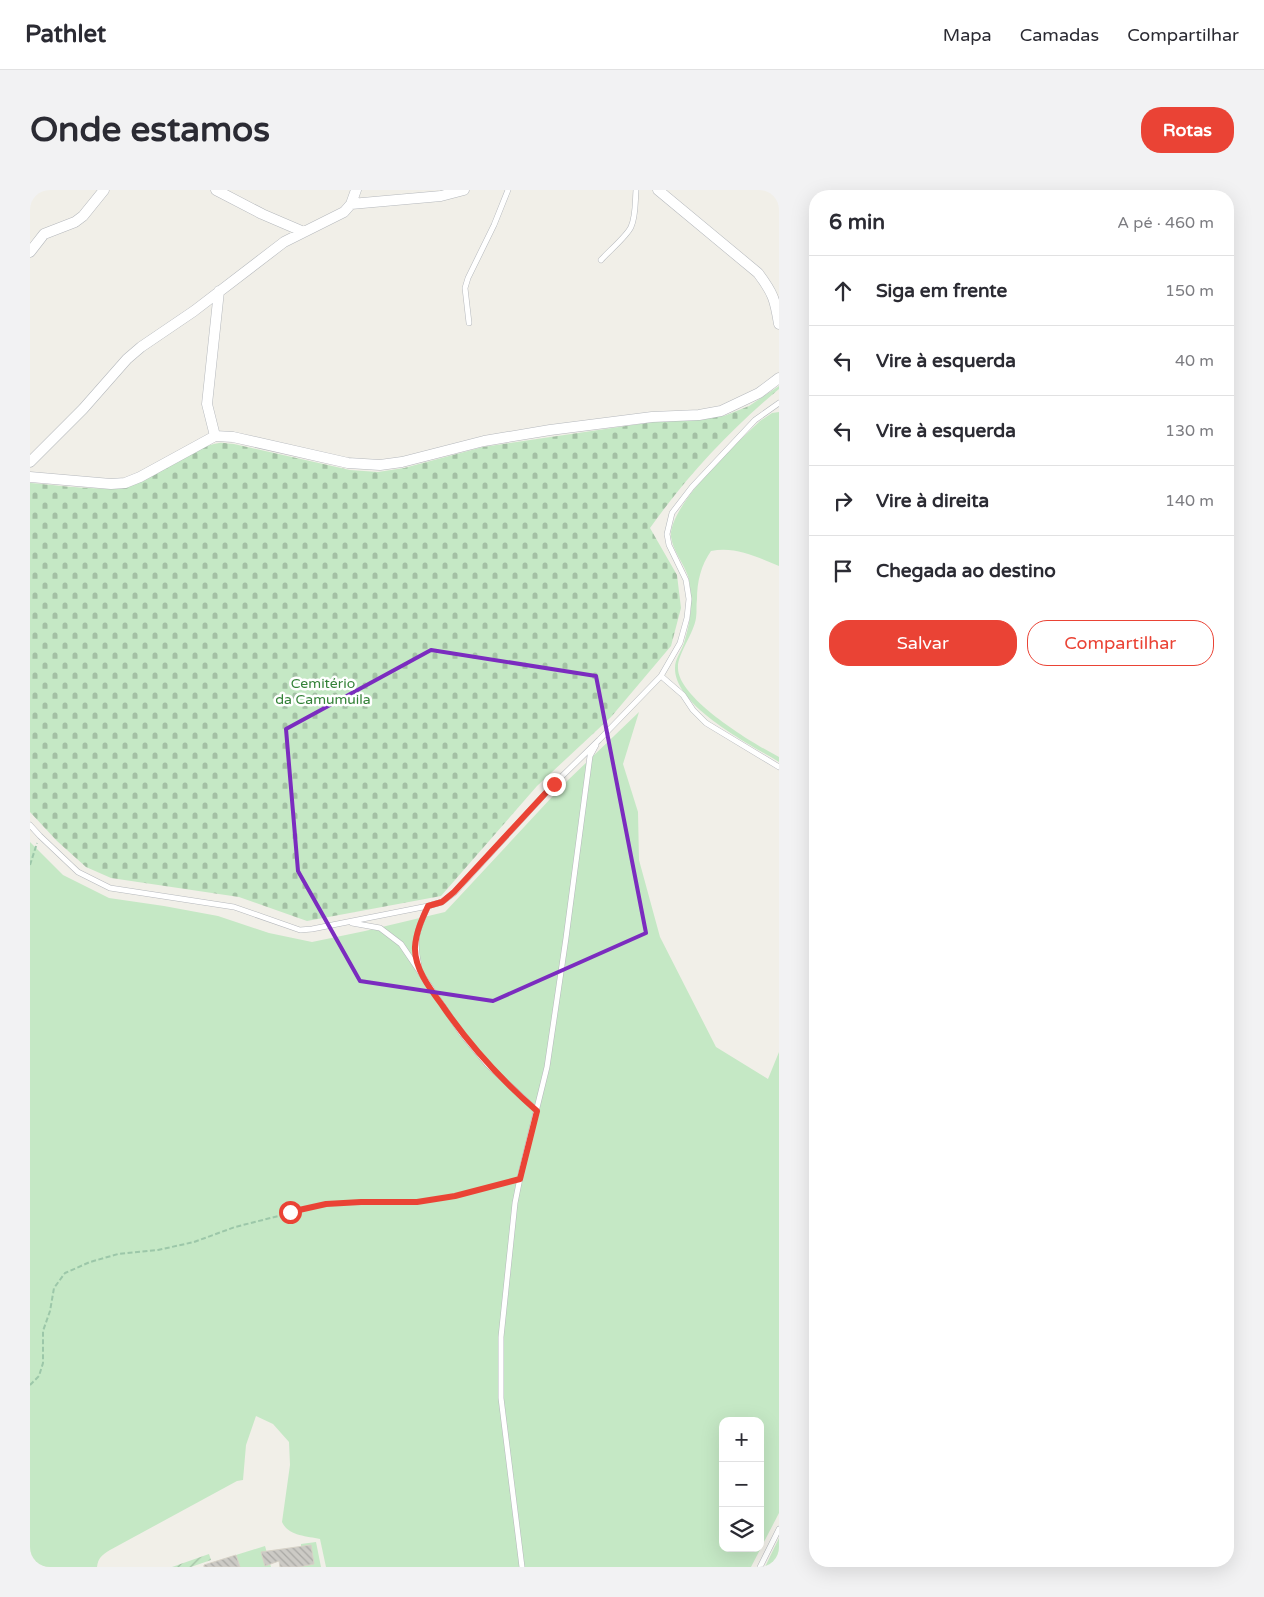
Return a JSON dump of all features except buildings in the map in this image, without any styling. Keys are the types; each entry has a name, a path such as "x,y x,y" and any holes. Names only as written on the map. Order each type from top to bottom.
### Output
{"street":[{"path":"30,252 44,234 75,222 83,216 104,190"},
{"path":"216,190 262,214 304,232"},
{"path":"31,458 83,408 141,346 194,310 284,242 344,212 356,190"},
{"path":"350,204 441,196 464,190"},
{"path":"658,190 758,273 776,300 779,324"},
{"path":"215,436 206,404 219,291"},
{"path":"30,477 111,484 125,483 140,477 215,436 233,437 348,463 380,465 402,462 484,441 550,430 652,417 699,415 721,411 759,393 779,378"}],"lane":[{"path":"470,323 465,288 508,190"},
{"path":"601,260 627,234 631,226 635,209 636,190"},
{"path":"30,825 78,872 110,888 234,907 300,930 349,922 442,902 454,892 554,784 661,676 680,643 687,618 689,599 686,580 669,545 667,534 672,513 692,487 755,420 779,404"},
{"path":"661,676 683,695 693,710 706,723 779,767"},
{"path":"522,1567 501,1398 501,1337 515,1202 547,1067 590,756 599,740"},
{"path":"419,969 415,948 418,928 428,906"},
{"path":"349,922 380,928 401,944 462,1034 487,1064 537,1111"},
{"path":"760,1567 779,1529"}],"path":[{"path":"30,865 40,836"},
{"path":"30,1386 39,1376 44,1363 44,1331 54,1288 66,1273 90,1262 118,1254 158,1250 194,1242 235,1227 326,1204 417,1202 455,1196 520,1179"}],"highlighted area":[{"path":"431,650 596,676 646,933 493,1001 360,981 298,871 286,729"}],"green space":[{"name":"Cemitério da Camumuila","path":"779,386 779,389 710,454 650,528 677,575 681,608 671,646 611,717 537,786 441,896 307,921 239,897 111,878 86,867 57,841 30,812 30,483 83,488 111,488 133,485 198,450 221,443 234,444 350,470 378,472 404,468 483,447 653,422 724,416 749,406"},
{"path":"779,412 779,566 737,551 711,551 700,574 695,624 680,657 678,668 681,680 690,693 703,706 736,731 779,757 779,762 716,723 687,696 678,682 675,665 688,628 691,596 688,576 671,537 673,524 680,509 692,492 721,459 760,421 772,413"},
{"path":"639,712 623,764 638,812 639,860 660,937 716,1047 768,1079 779,1052 779,1513 764,1542 764,1417 719,1417 719,1552 759,1552 751,1567 326,1567 320,1539 293,1533 282,1522 290,1465 289,1442 273,1424 256,1416 246,1445 243,1480 237,1481 110,1550 101,1557 97,1567 30,1567 30,842 63,875 109,898 218,916 269,933 312,942 445,912 565,783"},
{"path":"779,1538 779,1567 765,1567"},
{"path":"316,1542 321,1567 280,1567 301,1544"},
{"path":"265,1546 271,1567 240,1567 236,1555"},
{"path":"209,1554 211,1560 191,1567 172,1567"}],"route":[{"path":"290,1212 326,1204 417,1202 484,1190 520,1179 537,1111 487,1064 462,1034 429,987 419,969 415,948 418,928 428,906 442,902 454,892 554,784"}]}
